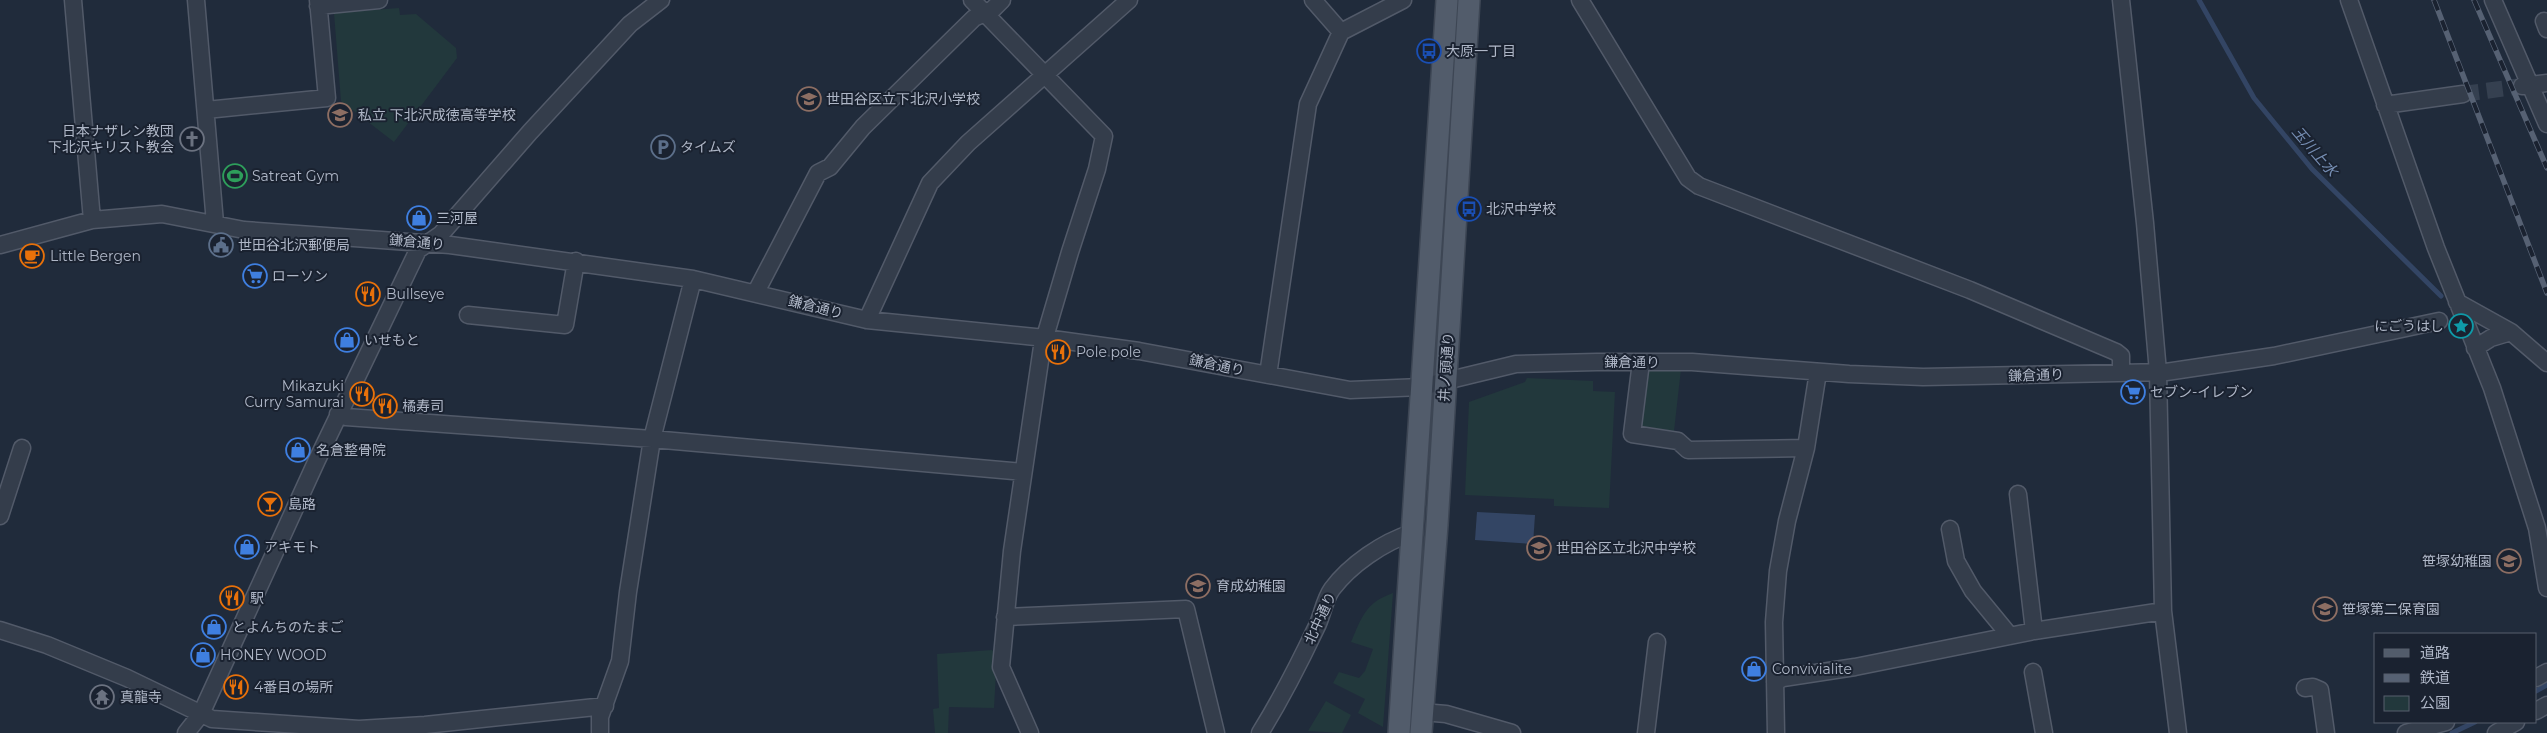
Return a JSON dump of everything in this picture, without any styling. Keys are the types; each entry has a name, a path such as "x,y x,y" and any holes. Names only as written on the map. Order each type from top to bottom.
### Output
{"main road":[{"name":"井ノ頭通り","path":"1399,733 1447,0"},
{"name":"井ノ頭通り","path":"1421,733 1436,534 1469,0"}],"street":[{"path":"73,0 92,220"},
{"path":"196,0 214,223"},
{"path":"206,110 327,98 318,3 379,0"},
{"path":"186,733 201,714 338,414 418,250 426,242 441,234 524,139 630,24 661,0"},
{"path":"972,0 1104,136 1097,169 1045,338 1024,472 1005,616 1001,667 1030,733"},
{"path":"756,292 818,174 830,167 863,127 974,18 1002,0"},
{"path":"866,320 930,183 968,143 1129,0"},
{"path":"1313,0 1341,32"},
{"path":"1268,375 1308,104 1341,32 1403,0"},
{"path":"1580,0 1688,178 1699,186 1953,283 2116,352 2121,356 2121,372"},
{"path":"2120,0 2144,210 2158,372 2163,611 2178,733"},
{"path":"2349,0 2457,302 2492,388 2542,526 2543,568 2547,588"},
{"path":"2493,0 2526,86 2547,124"},
{"path":"2526,86 2547,82"},
{"path":"2385,105 2463,94"},
{"name":"鎌倉通り","path":"0,246 92,220 162,214 244,230 426,242 576,261 693,279 756,292 866,320 1045,338 1175,356 1350,390 1422,387 1516,364 1692,362 1818,372 1923,377 2158,372 2274,356 2439,321"},
{"path":"468,315 565,325 576,261"},
{"path":"600,733 600,717 620,661 628,592 652,439 693,279"},
{"path":"2457,302 2511,332 2547,363"},
{"path":"2475,348 2491,338 2511,332"},
{"path":"1641,362 1632,434 1678,441 1688,450 1806,448"},
{"path":"1776,733 1774,622 1778,571 1789,513 1806,448 1818,372"},
{"path":"338,414 346,418 652,439 1024,472"},
{"path":"0,516 22,448"},
{"path":"2018,494 2034,631"},
{"path":"1950,529 1956,561 1973,591 2010,636"},
{"name":"北中通り","path":"1260,733 1282,698 1318,625 1331,590 1356,566 1397,538 1412,533"},
{"path":"1005,616 1186,609 1216,733"},
{"path":"1775,682 1783,678 1855,667 2034,631 2163,611"},
{"path":"0,630 47,645 127,678 212,719 359,731 605,706"},
{"path":"1646,733 1657,642"},
{"path":"2033,672 2044,733"},
{"path":"2305,688 2313,687 2320,690 2326,733"},
{"path":"1422,712 1446,714 1512,733"},
{"path":"2406,733 2442,723"},
{"path":"2496,733 2514,723"}],"green space":[{"path":"399,8 400,15 416,14 456,48 457,58 394,142 341,101 334,13"},
{"path":"1649,368 1681,369 1674,431 1640,426"},
{"path":"1527,378 1593,381 1593,391 1615,392 1609,508 1554,506 1554,499 1465,495 1469,402 1525,382"},
{"path":"1393,593 1383,727 1358,713 1365,699 1333,683 1339,672 1359,678 1365,671 1373,649 1351,642 1370,606"},
{"path":"992,650 997,654 994,708 949,707 948,733 935,733 933,709 939,708 937,654"},
{"path":"1326,701 1351,715 1342,733 1308,731"}],"water":[{"path":"1477,512 1535,515 1533,544 1475,540"}],"waterway":[{"name":"玉川上水","path":"2199,0 2254,98 2312,169 2441,296"},
{"name":"玉川上水","path":"2537,690 2547,685"},
{"name":"玉川上水","path":"2452,733 2473,723"}],"tunnel":[{"path":"2463,94 2522,86"}],"railway":[{"path":"2434,0 2547,293"},
{"path":"2474,0 2547,168"}],"place":[{"name":"大原一丁目","path":"1429,51"},
{"name":"世田谷区立下北沢小学校","path":"809,99"},
{"name":"私立 下北沢成徳高等学校","path":"340,115"},
{"name":"日本ナザレン教団 下北沢キリスト教会","path":"192,139"},
{"name":"タイムズ","path":"663,147"},
{"name":"Satreat Gym","path":"235,176"},
{"name":"北沢中学校","path":"1469,209"},
{"name":"三河屋","path":"419,218"},
{"name":"世田谷北沢郵便局","path":"221,245"},
{"name":"Little Bergen","path":"32,256"},
{"name":"ローソン","path":"255,276"},
{"name":"Bullseye","path":"368,294"},
{"name":"にごうはし","path":"2461,326"},
{"name":"いせもと","path":"347,340"},
{"name":"Pole pole","path":"1058,352"},
{"name":"セブン-イレブン","path":"2133,392"},
{"name":"Mikazuki Curry Samurai","path":"362,394"},
{"name":"橘寿司","path":"385,406"},
{"name":"名倉整骨院","path":"298,450"},
{"name":"島路","path":"270,504"},
{"name":"アキモト","path":"247,547"},
{"name":"世田谷区立北沢中学校","path":"1539,548"},
{"name":"笹塚幼稚園","path":"2509,561"},
{"name":"育成幼稚園","path":"1198,586"},
{"name":"駅","path":"232,598"},
{"name":"笹塚第二保育園","path":"2325,609"},
{"name":"とよんちのたまご","path":"214,627"},
{"name":"HONEY WOOD","path":"203,655"},
{"name":"Convivialite","path":"1754,669"},
{"name":"4番目の場所","path":"236,687"},
{"name":"真龍寺","path":"102,697"}]}
